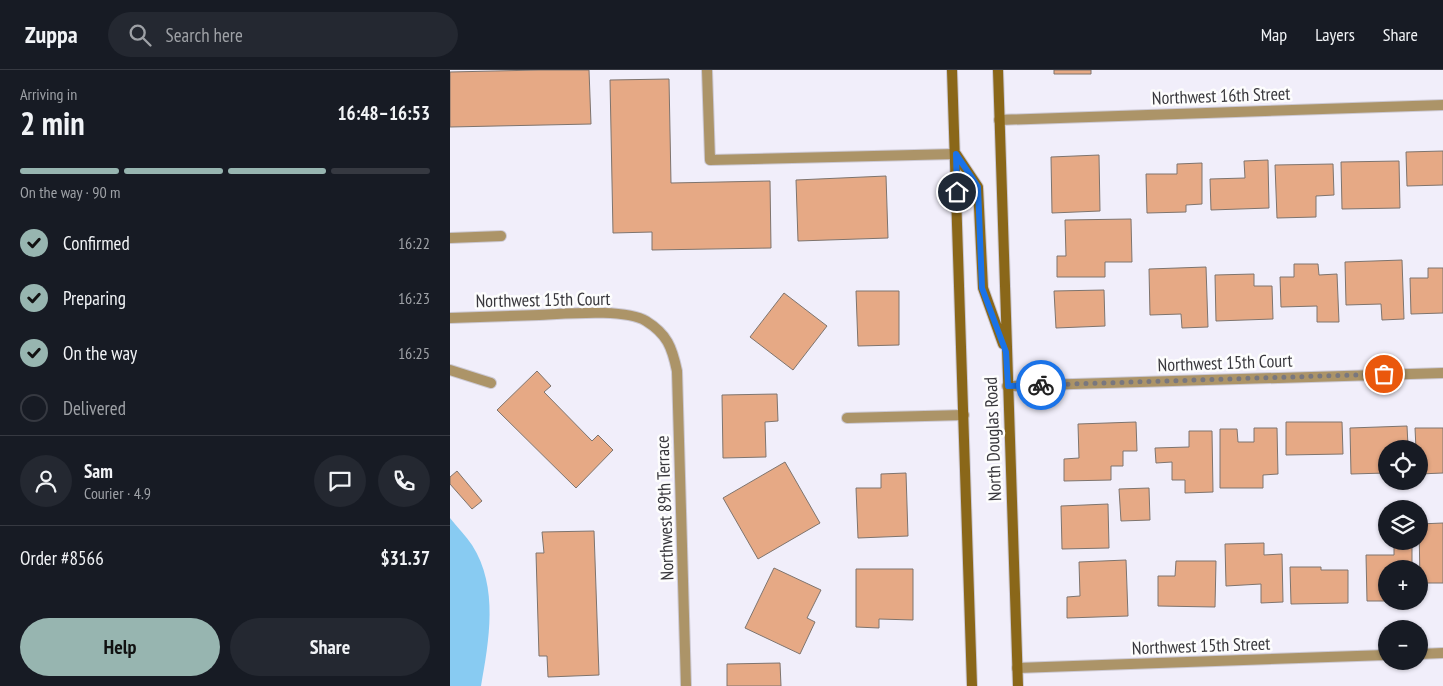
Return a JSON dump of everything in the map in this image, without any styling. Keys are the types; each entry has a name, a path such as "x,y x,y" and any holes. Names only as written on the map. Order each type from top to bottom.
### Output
{"main road":[{"name":"North Douglas Road","path":"952,70 972,686"},
{"name":"North Douglas Road","path":"998,70 1018,686"},
{"path":"956,154 978,187 982,288 1006,352"}],"street":[{"path":"707,70 710,160 956,154"},
{"name":"Northwest 16th Street","path":"999,120 1443,105"},
{"path":"450,238 502,236"},
{"name":"Northwest 15th Court","path":"450,318 592,313 618,314 644,320 662,333"},
{"name":"Northwest 89th Terrace","path":"662,333 673,350 677,371 686,686"},
{"path":"450,370 491,383"},
{"name":"Northwest 15th Court","path":"1008,386 1443,372"},
{"path":"847,418 964,415"},
{"path":"1428,654 1443,653"},
{"name":"Northwest 15th Street","path":"1017,668 1378,655"}],"water":[{"path":"450,518 472,545 486,578 490,614 487,651 481,686 450,686"}],"building":[{"path":"589,70 591,124 450,127 450,72"},
{"path":"1054,70 1091,70 1091,74 1054,74"},
{"path":"669,79 671,183 770,181 771,248 652,250 652,232 613,233 610,80"},
{"path":"1443,151 1443,185 1407,186 1406,152"},
{"path":"1099,155 1100,211 1052,213 1051,157"},
{"path":"1268,160 1269,208 1211,210 1210,179 1245,178 1244,161"},
{"path":"1399,161 1400,208 1342,209 1341,162"},
{"path":"1202,163 1202,204 1186,205 1186,212 1147,213 1146,174 1177,174 1177,164"},
{"path":"1333,164 1334,195 1316,196 1316,217 1277,218 1275,165"},
{"path":"886,176 888,238 798,241 796,180"},
{"path":"1131,219 1132,262 1105,262 1105,277 1057,277 1057,256 1066,256 1065,220"},
{"path":"1402,260 1404,319 1382,320 1381,304 1346,305 1345,262"},
{"path":"1294,264 1318,264 1319,275 1337,274 1339,322 1317,322 1317,306 1281,307 1280,277 1294,277"},
{"path":"1206,267 1208,327 1182,328 1181,314 1150,315 1149,269"},
{"path":"1428,268 1443,268 1443,313 1411,314 1410,278 1428,278"},
{"path":"1254,274 1254,286 1272,286 1273,319 1216,321 1215,275"},
{"path":"1104,290 1105,326 1056,328 1054,291"},
{"path":"856,291 899,291 899,345 858,346"},
{"path":"784,293 827,326 793,370 750,337"},
{"path":"537,371 551,386 544,392 592,441 598,435 613,450 576,488 497,410"},
{"path":"777,394 778,421 765,422 766,457 723,458 722,395"},
{"path":"1136,422 1137,451 1123,451 1123,466 1111,466 1111,480 1064,481 1064,459 1079,458 1078,424"},
{"path":"1286,422 1342,422 1343,454 1286,455"},
{"path":"1407,426 1408,440 1378,440 1378,473 1351,474 1350,428"},
{"path":"1254,428 1277,428 1278,474 1263,475 1263,488 1220,488 1220,429 1237,429 1238,442 1254,442"},
{"path":"1415,428 1443,428 1443,473 1428,474 1428,440 1416,440"},
{"path":"1189,431 1212,431 1213,492 1185,493 1185,480 1172,480 1172,462 1156,463 1155,448 1189,447"},
{"path":"785,462 820,523 758,559 723,498"},
{"path":"457,471 482,501 472,509 450,484 450,477"},
{"path":"906,473 908,536 858,538 856,488 881,488 881,474"},
{"path":"1149,488 1150,520 1121,521 1119,489"},
{"path":"1108,504 1109,548 1062,549 1061,506"},
{"path":"1443,523 1443,583 1428,583 1428,560 1420,560 1419,550 1428,550 1428,524"},
{"path":"594,531 599,675 548,677 547,656 539,656 536,553 544,553 542,532"},
{"path":"1264,543 1264,555 1282,554 1283,602 1261,603 1261,584 1226,586 1225,544"},
{"path":"1394,550 1412,550 1412,560 1378,560 1378,601 1367,601 1366,555 1394,555"},
{"path":"1126,560 1128,616 1067,618 1067,597 1080,596 1079,562"},
{"path":"1176,561 1216,561 1215,607 1158,606 1158,576 1175,576"},
{"path":"1290,567 1321,567 1321,570 1348,570 1348,603 1291,604"},
{"path":"774,568 821,590 807,618 815,622 800,654 745,628"},
{"path":"856,569 913,569 913,620 879,619 879,628 856,627"},
{"path":"780,663 781,686 727,686 727,664"}],"way so far":[{"path":"1041,385 1384,374"}],"route":[{"path":"957,192 956,154 978,187 982,288 1006,352 1008,386 1041,385"}]}
